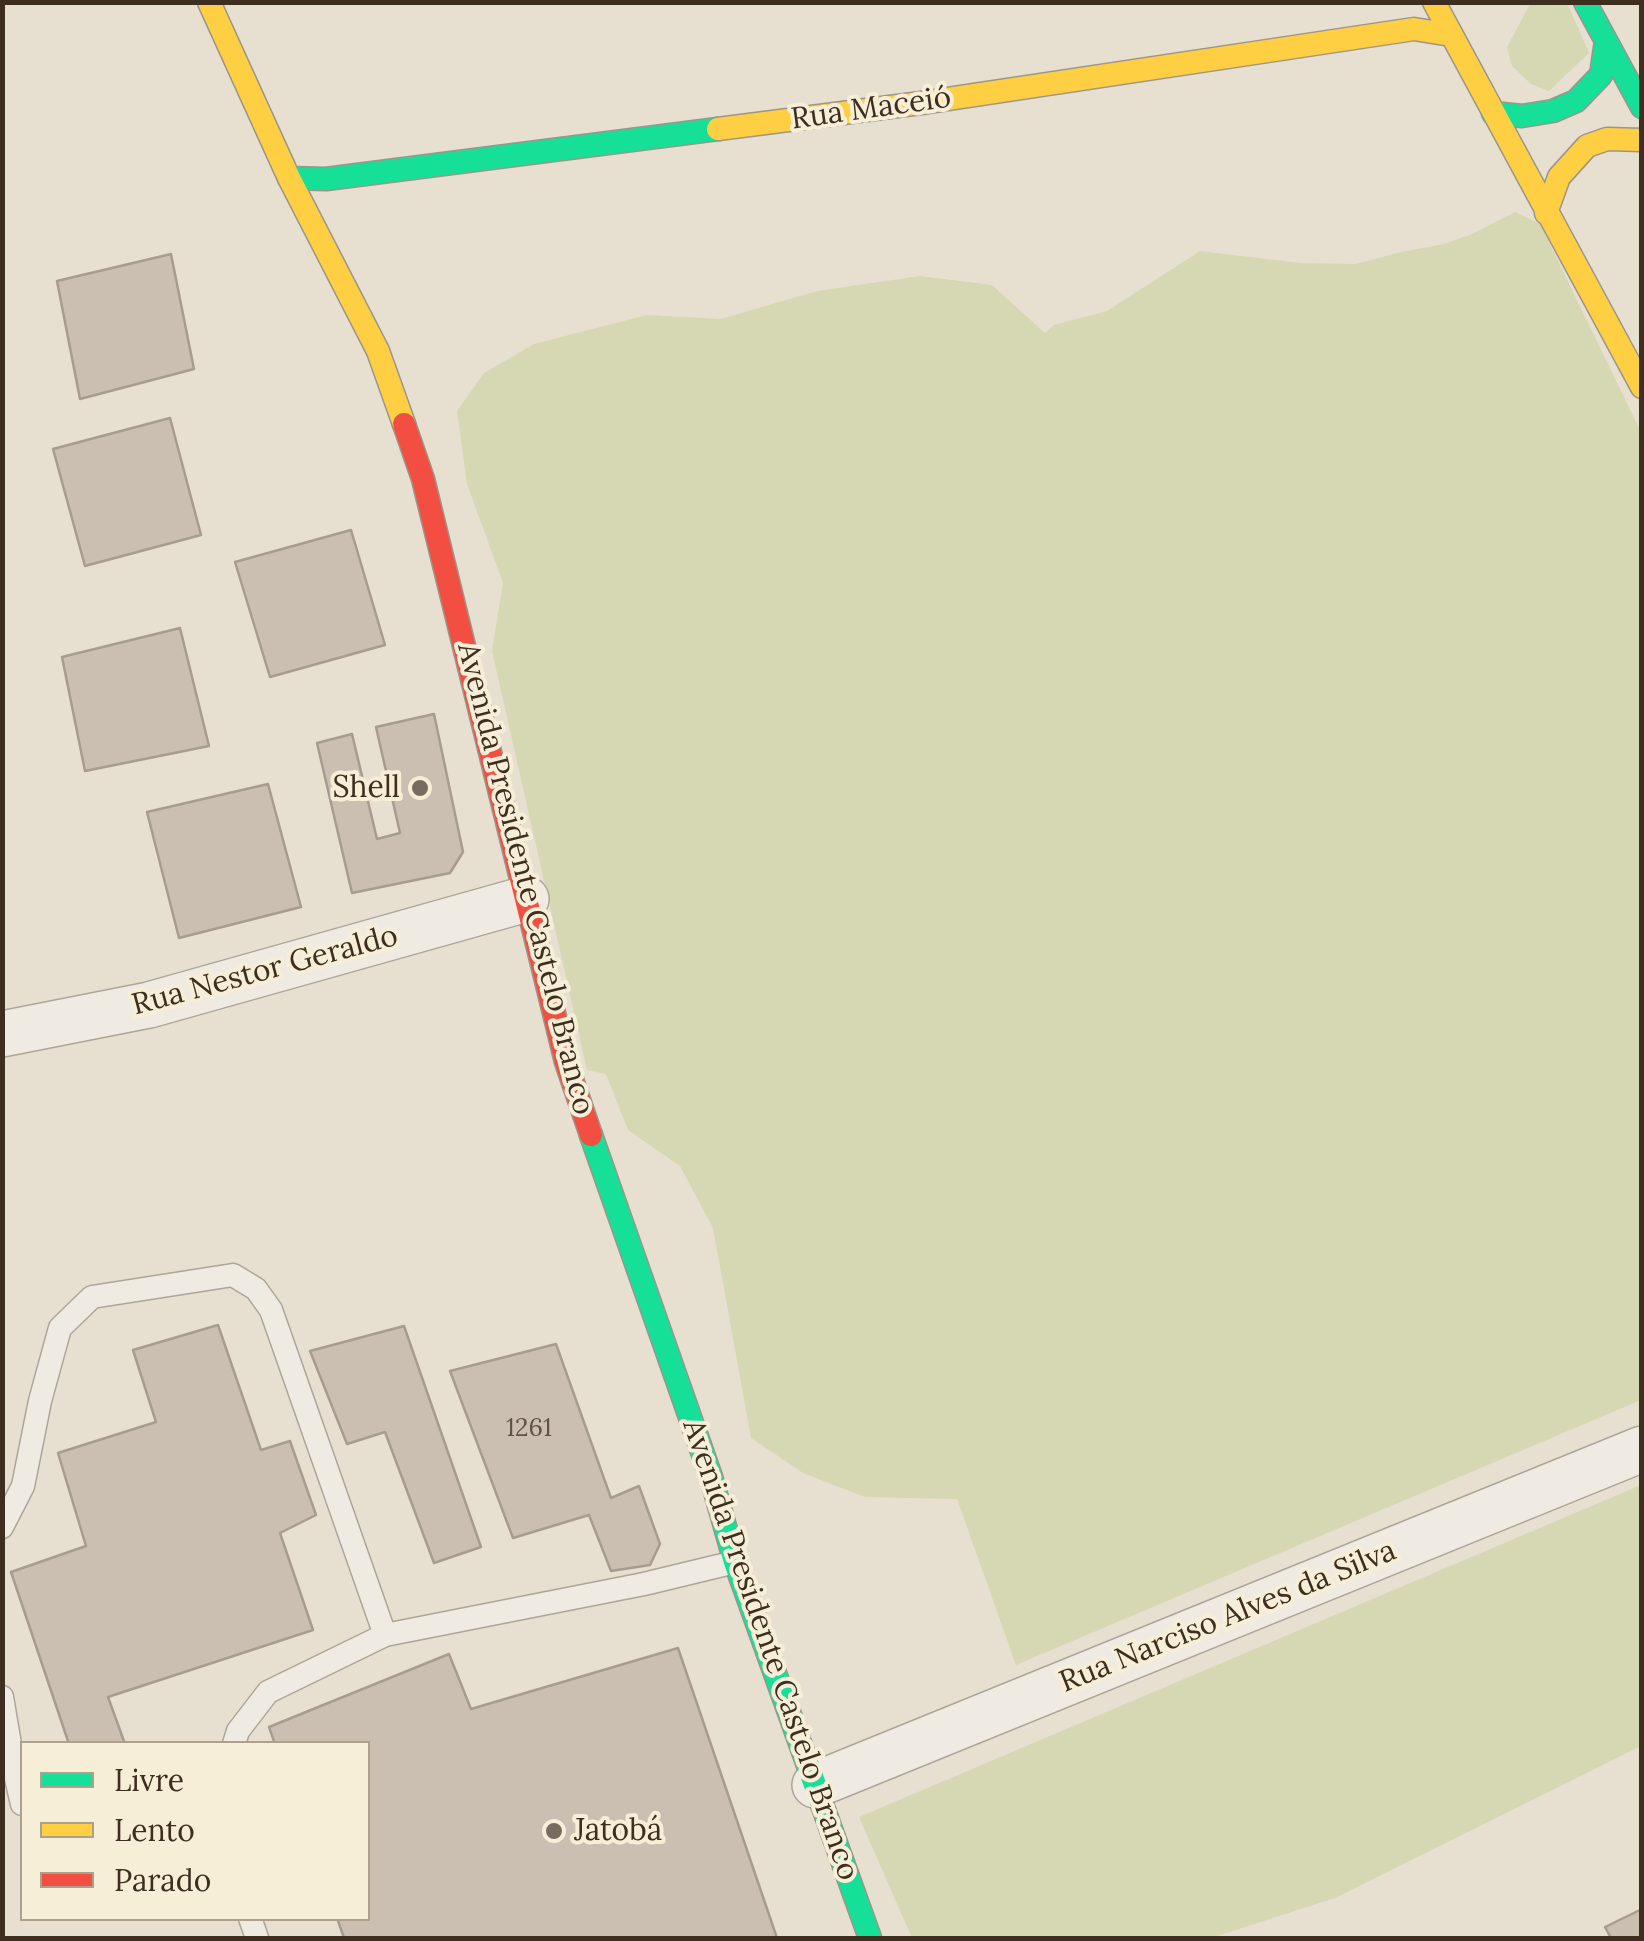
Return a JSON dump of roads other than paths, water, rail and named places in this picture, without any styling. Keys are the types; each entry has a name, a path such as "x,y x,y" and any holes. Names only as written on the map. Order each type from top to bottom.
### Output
{"main road":[{"name":"Avenida Presidente Castelo Branco","path":"210,2 290,178 378,351 424,479 566,1062 705,1458 735,1562 870,1938"},
{"path":"1434,2 1642,387"},
{"path":"1584,2 1642,106"},
{"name":"Rua Maceió","path":"290,178 326,179 921,104 1414,28 1451,36"},
{"path":"1493,112 1522,116 1576,102 1601,75 1606,41"},
{"path":"1546,213 1559,177 1588,146 1623,138 1642,140"}],"street":[{"name":"Rua Nestor Geraldo","path":"2,1034 149,1004 526,900"},
{"name":"Rua Narciso Alves da Silva","path":"814,1785 1642,1449"}],"lane":[{"path":"2,1527 24,1486 40,1401 60,1328 92,1296 233,1276 256,1289 271,1310 385,1635"},
{"path":"235,1741 238,1731 268,1692 385,1635 735,1562"},
{"path":"2,1697 20,1795"}],"place":[{"name":"Shell","path":"420,788"},
{"name":"Jatobá","path":"554,1831"}]}
